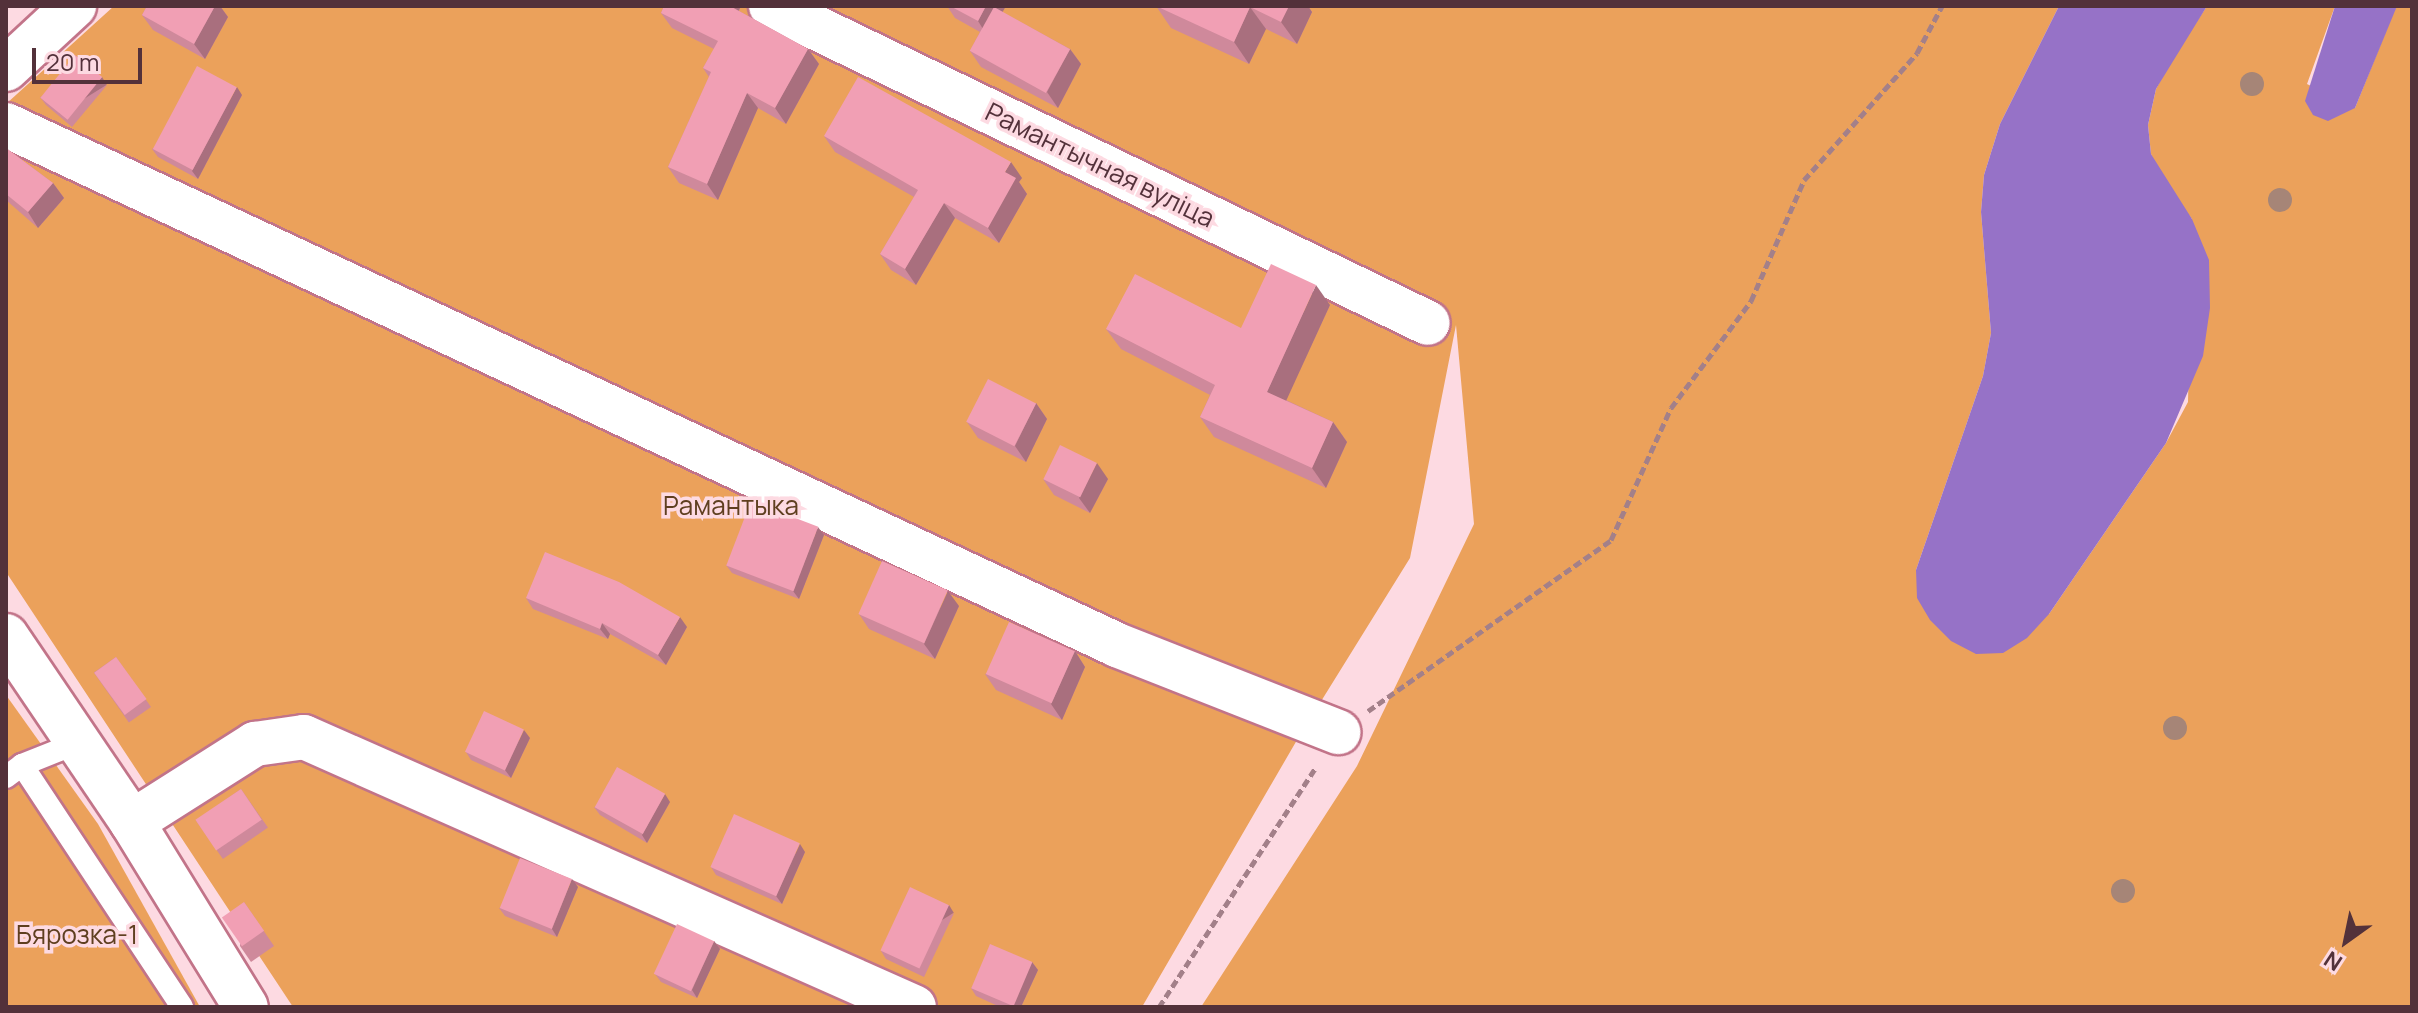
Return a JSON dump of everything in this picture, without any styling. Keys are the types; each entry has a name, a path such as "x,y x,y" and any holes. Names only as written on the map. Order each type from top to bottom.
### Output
{"street":[{"path":"6,69 74,6"},
{"name":"Рамантычная вуліца","path":"771,6 1428,323"},
{"path":"6,125 1117,645 1338,732"},
{"path":"6,636 132,822 246,1007"},
{"path":"132,822 255,744 304,737 914,1007"}],"lane":[{"path":"77,743 14,771 182,1007"}],"path":[{"path":"1159,1007 1338,732 1611,540 1671,408 1751,301 1804,180 1917,53 1942,6"}],"green space":[{"name":"Рамантыка","path":"114,6 2059,6 2000,124 1984,175 1981,212 1991,333 1983,376 1916,570 2049,614 2166,443 2188,402 2192,219 2163,181 2151,154 2148,125 2156,89 2174,56 2207,6 2335,6 2307,84 2355,108 2394,11 2397,6 2412,6 2412,1007 1201,1007 1357,766 1474,524 1456,325 1410,558 1297,740 1142,1007 293,1007 6,572 6,104"},
{"name":"Бярозка-1","path":"6,695 98,824 200,1007 6,1007"}],"shaded area":[{"path":"2059,6 2207,6 2156,89 2148,125 2151,154 2192,219 2209,260 2210,308 2203,356 2166,443 2049,614 2027,638 2003,653 1976,654 1951,641 1930,620 1917,598 1916,570 1983,376 1991,333 1981,212 1984,175 2000,124"},
{"path":"2335,6 2397,6 2355,108 2328,121 2313,115 2305,101"}],"building":[{"path":"147,6 215,6 194,44 142,15"},
{"path":"664,6 730,6 808,49 775,108 747,93 707,184 668,167 711,72 703,68 718,41 661,13"},
{"path":"950,6 986,6 978,21"},
{"path":"1156,6 1289,6 1281,22 1250,7 1234,42"},
{"path":"994,7 1070,49 1046,93 970,51"},
{"path":"75,55 102,77 68,120 40,98"},
{"path":"197,66 237,87 193,170 153,149"},
{"path":"858,77 1011,162 1005,172 1016,178 988,228 944,203 905,269 880,254 918,190 824,136"},
{"path":"6,148 53,183 28,212 6,194"},
{"path":"1271,264 1316,285 1267,392 1333,422 1312,468 1200,417 1215,385 1106,329 1135,274 1241,328"},
{"path":"988,379 1036,404 1014,446 966,422"},
{"path":"1060,445 1097,463 1080,497 1043,479"},
{"path":"751,501 818,527 793,591 726,565"},
{"path":"545,552 619,582 680,617 658,655 602,623 600,629 526,598"},
{"path":"882,561 948,590 924,643 858,614"},
{"path":"1009,622 1075,651 1052,703 986,674"},
{"path":"116,657 147,699 125,715 94,673"},
{"path":"484,711 524,730 505,770 465,752"},
{"path":"617,767 665,794 643,834 595,807"},
{"path":"241,789 262,820 216,850 195,820"},
{"path":"734,814 800,843 776,896 710,867"},
{"path":"520,858 572,879 552,929 500,908"},
{"path":"910,887 949,905 919,969 880,950"},
{"path":"244,902 264,931 242,946 222,917"},
{"path":"677,924 714,941 691,991 654,974"},
{"path":"990,944 1032,962 1014,1006 971,988"}]}
